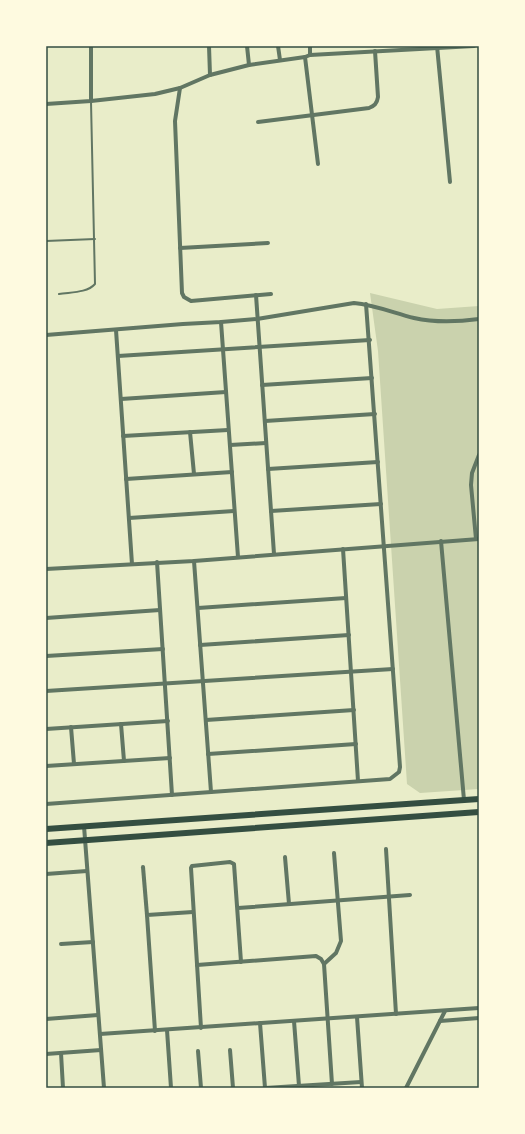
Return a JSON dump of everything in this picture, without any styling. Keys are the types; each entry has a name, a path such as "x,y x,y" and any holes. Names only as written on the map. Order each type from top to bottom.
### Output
{"main road":[{"path":"46,829 479,799"},
{"path":"46,843 479,812"}],"street":[{"path":"91,46 91,101"},
{"path":"209,46 210,76"},
{"path":"247,46 249,66"},
{"path":"278,46 280,60"},
{"path":"310,46 310,55"},
{"path":"352,46 353,52"},
{"path":"46,104 155,94 180,88 210,76 249,66 310,55 375,51 384,48 474,46"},
{"path":"438,47 450,182"},
{"path":"258,122 374,106 378,101 375,51"},
{"path":"305,57 318,164"},
{"path":"180,88 175,121 182,293 187,300 191,301 271,294"},
{"path":"180,248 268,243"},
{"path":"256,295 274,554"},
{"path":"46,335 257,319 354,303 366,304 414,318 434,321 458,322 479,319"},
{"path":"46,804 390,779 399,772 400,767 370,340 366,304"},
{"path":"221,322 238,557"},
{"path":"116,330 132,564"},
{"path":"118,356 370,340"},
{"path":"262,385 372,378"},
{"path":"120,398 226,392"},
{"path":"265,421 375,414"},
{"path":"123,436 228,430"},
{"path":"190,432 194,474"},
{"path":"230,445 266,442"},
{"path":"46,569 194,561 478,539 471,485 472,472 479,455"},
{"path":"268,469 378,462"},
{"path":"126,479 232,472"},
{"path":"271,511 381,504"},
{"path":"129,518 234,511"},
{"path":"441,542 464,800"},
{"path":"343,549 358,781"},
{"path":"194,561 211,792"},
{"path":"157,562 172,795"},
{"path":"198,608 346,598"},
{"path":"46,618 160,610"},
{"path":"200,645 349,635"},
{"path":"46,656 162,649"},
{"path":"46,691 393,669"},
{"path":"206,720 354,710"},
{"path":"46,729 168,721"},
{"path":"121,724 124,761"},
{"path":"72,727 74,764"},
{"path":"208,754 356,744"},
{"path":"46,766 170,758"},
{"path":"84,826 104,1088"},
{"path":"386,849 396,1014"},
{"path":"324,964 336,953 341,941 334,853"},
{"path":"285,857 289,904"},
{"path":"201,1028 190,868 195,865 230,862 234,864 241,962"},
{"path":"143,867 155,1031"},
{"path":"46,874 87,871"},
{"path":"238,908 410,895"},
{"path":"147,915 193,912"},
{"path":"61,944 93,942"},
{"path":"197,965 316,956 321,959 324,964 332,1084"},
{"path":"100,1034 479,1008"},
{"path":"406,1088 445,1011"},
{"path":"46,1019 98,1016"},
{"path":"357,1017 362,1088"},
{"path":"440,1021 479,1018"},
{"path":"294,1021 299,1086"},
{"path":"260,1023 265,1088 361,1082"},
{"path":"167,1030 171,1088"},
{"path":"46,1054 101,1050"},
{"path":"230,1050 233,1088"},
{"path":"198,1051 201,1088"},
{"path":"61,1053 63,1088"}],"lane":[{"path":"59,294 86,290 95,284 91,101"},
{"path":"46,241 95,239"}],"green space":[{"path":"370,293 437,309 479,306 479,789 420,793 407,784 378,351"}]}
